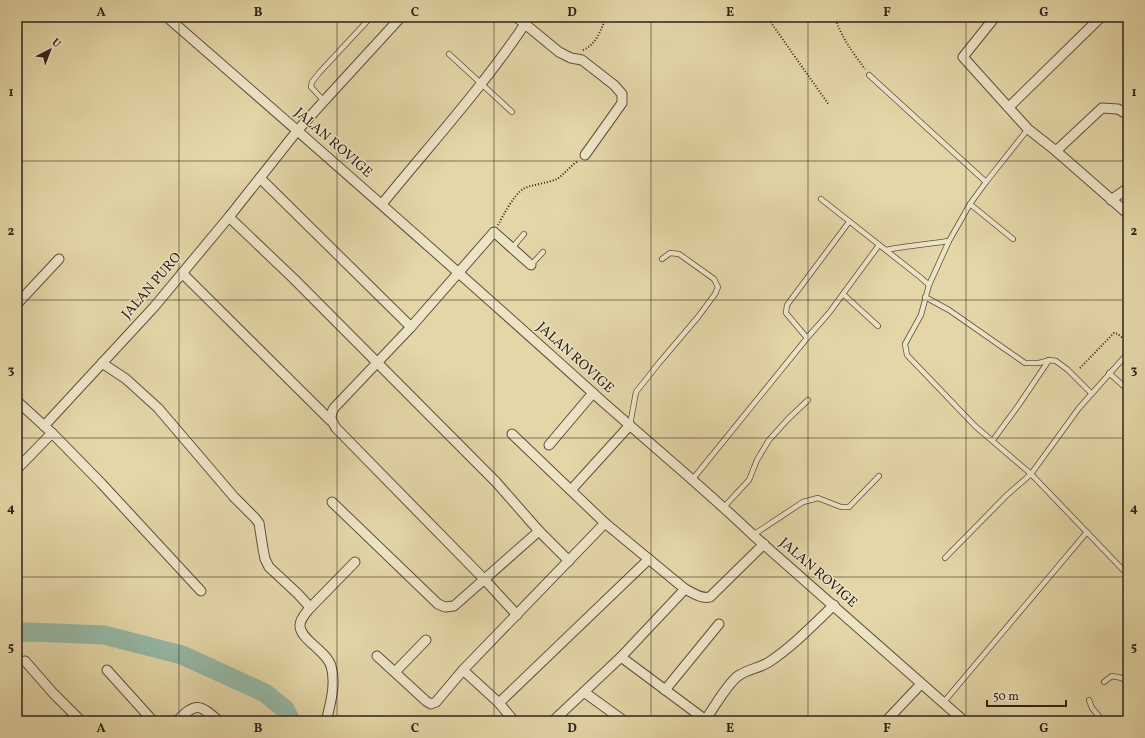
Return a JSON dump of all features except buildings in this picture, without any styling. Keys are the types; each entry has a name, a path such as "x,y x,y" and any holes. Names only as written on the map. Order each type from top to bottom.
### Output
{"street":[{"name":"JALAN ROVIGE","path":"167,17 459,272 593,393 724,507 753,535 964,721"},
{"name":"JALAN PURO","path":"44,426 154,307 229,217 297,131 401,17"},
{"path":"516,17 559,52 571,58 582,60 601,74 622,94 622,103 585,154"},
{"path":"996,17 963,58 1028,129 1056,151 1128,214"},
{"path":"1009,108 1101,17"},
{"path":"382,204 482,83 525,24"},
{"path":"1056,151 1102,108 1118,109 1128,115"},
{"path":"260,178 411,327"},
{"path":"1111,200 1128,188"},
{"path":"229,217 299,284 496,482 538,531 569,560"},
{"path":"330,420 330,414 334,408 411,327 494,232 532,265"},
{"path":"17,304 59,259"},
{"path":"182,273 330,420 517,615"},
{"path":"102,363 126,379 158,408 234,497 255,518 259,523 265,559 269,567 298,594 308,605 309,609"},
{"path":"549,445 593,393"},
{"path":"17,401 52,433 101,483 201,591"},
{"path":"571,490 630,425"},
{"path":"17,469 52,433"},
{"path":"512,434 605,522 685,589 699,596 705,598 710,597 764,544"},
{"path":"332,502 438,604 445,607 454,606 538,531"},
{"path":"377,656 426,701 431,704 436,702 463,670 605,522"},
{"path":"499,702 649,559"},
{"path":"327,721 334,677 331,665 327,656 302,632 300,625 309,609 355,562"},
{"path":"553,721 621,657 685,589"},
{"path":"621,657 706,720 737,676 746,671 767,664 798,640 834,605"},
{"path":"665,690 719,624"},
{"path":"395,672 426,640"},
{"path":"25,662 48,689 80,721"},
{"path":"107,670 153,721"},
{"path":"463,670 499,702 514,721"},
{"path":"886,721 921,684"},
{"path":"584,692 624,721"},
{"path":"177,721 190,709 194,708 206,710 219,721"}],"lane":[{"path":"324,101 310,87 312,82 318,73 371,17"},
{"path":"449,54 512,112"},
{"path":"869,75 986,182"},
{"path":"1028,129 970,204 949,241 929,285 921,315 906,344 907,356 975,426 1031,474 1127,574"},
{"path":"821,199 929,285"},
{"path":"970,204 1013,239"},
{"path":"807,338 786,313 787,305 849,222"},
{"path":"512,248 524,234"},
{"path":"886,250 904,246 949,241"},
{"path":"692,480 829,313 879,245"},
{"path":"532,265 543,252"},
{"path":"630,425 636,392 698,317 715,294 718,287 714,280 679,254 670,253 662,259"},
{"path":"843,294 878,326"},
{"path":"925,297 950,310 1025,363 1039,363 1050,360 1056,361 1068,370 1091,393"},
{"path":"945,558 1007,495 1031,474 1067,423 1091,393 1128,353"},
{"path":"993,440 1050,360"},
{"path":"1109,373 1128,390"},
{"path":"724,507 749,480 757,460 769,440 808,400"},
{"path":"753,535 803,502 818,498 841,507 849,507 879,476"},
{"path":"943,703 1087,532"},
{"path":"1104,682 1112,676 1122,678 1128,683"},
{"path":"1089,700 1092,708 1103,721"}],"path":[{"path":"571,58 576,53 590,48 606,17"},
{"path":"767,17 829,105"},
{"path":"835,17 837,25 850,49 869,75"},
{"path":"494,232 514,200 524,188 562,176 585,154"},
{"path":"1080,368 1114,333 1118,334 1128,343"}],"waterway":[{"path":"17,633 30,632 104,635 182,655 265,693 285,709 291,721"}]}
